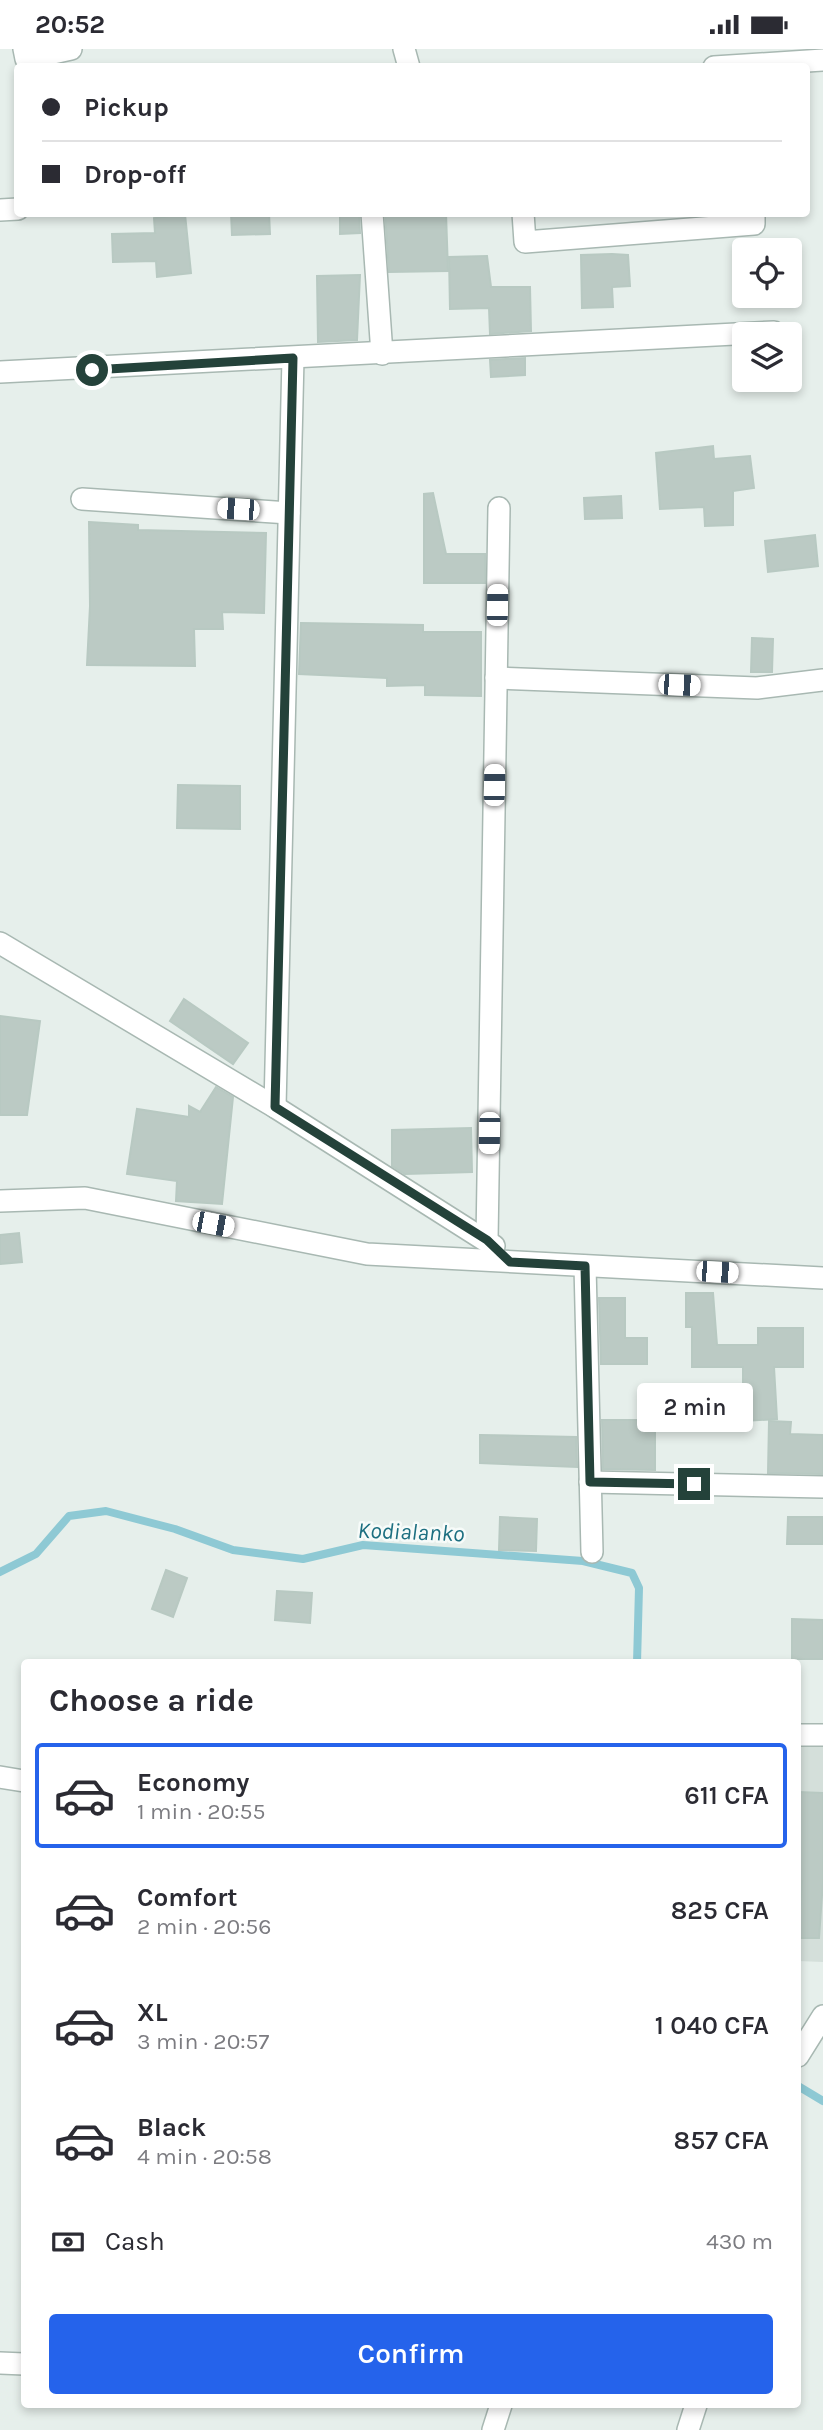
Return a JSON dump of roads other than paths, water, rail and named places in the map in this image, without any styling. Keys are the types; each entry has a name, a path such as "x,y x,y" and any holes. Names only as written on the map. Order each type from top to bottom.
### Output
{"street":[{"path":"24,49 26,59 71,49"},
{"path":"777,63 823,60"},
{"path":"372,217 382,353"},
{"path":"523,217 524,242 754,224 754,217"},
{"path":"0,372 732,334"},
{"path":"275,1107 293,358"},
{"path":"82,499 289,513"},
{"path":"487,1240 499,508"},
{"path":"496,678 757,688 823,680"},
{"path":"0,943 275,1107 487,1240 510,1262"},
{"path":"0,1201 85,1198 367,1254 823,1278"},
{"path":"585,1266 592,1552"},
{"path":"590,1482 823,1487"},
{"path":"801,1735 823,1735"},
{"path":"0,1777 21,1780"},
{"path":"801,2051 823,2016"},
{"path":"0,2363 21,2364"},
{"path":"493,2430 500,2408"},
{"path":"688,2430 695,2408"}],"waterway":[{"name":"Kodialanko","path":"0,1572 36,1554 69,1516 106,1511 175,1529 233,1550 303,1559 363,1545 583,1561 632,1573 639,1588 637,1659"},
{"name":"Kodialanko","path":"801,2088 823,2101"}]}
